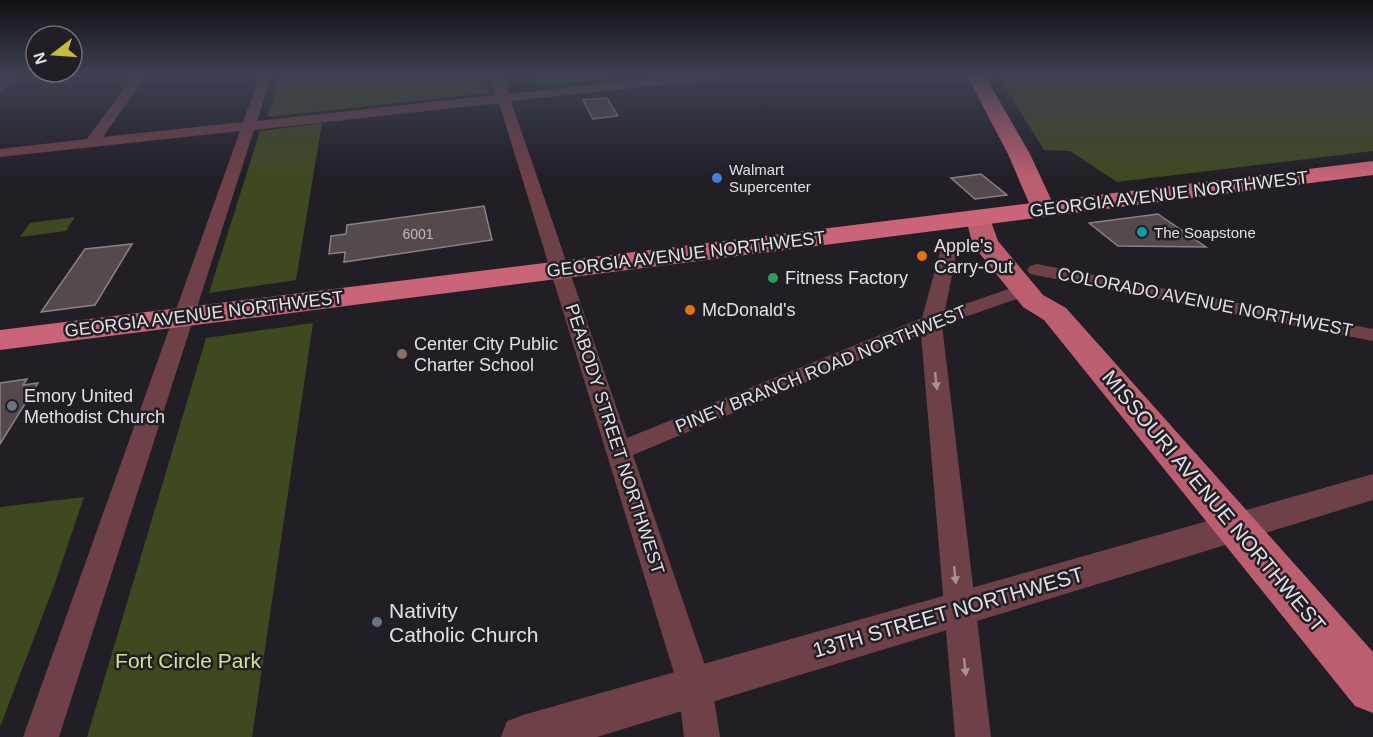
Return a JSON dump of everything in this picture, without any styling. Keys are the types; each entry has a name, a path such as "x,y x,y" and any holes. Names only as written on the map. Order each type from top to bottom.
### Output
{"highway":[{"name":"GEORGIA AVENUE NORTHWEST","path":"0,340 1373,168"}],"main road":[{"path":"994,108 1019,154 1044,210"},
{"name":"MISSOURI AVENUE NORTHWEST","path":"979,218 985,243 1030,280 1033,301 1055,314 1373,689"}],"street":[{"path":"92,143 117,108"},
{"path":"41,737 255,108"},
{"path":"0,153 409,108"},
{"name":"PEABODY STREET NORTHWEST","path":"507,108 695,686 702,737"},
{"path":"948,249 932,322 973,737"},
{"name":"PINEY BRANCH ROAD NORTHWEST","path":"619,451 1030,280"},
{"name":"COLORADO AVENUE NORTHWEST","path":"1030,280 1373,335"},
{"name":"13TH STREET NORTHWEST","path":"523,737 1373,487"}],"green space":[{"path":"270,108 347,108 267,117"},
{"path":"1018,108 1373,108 1373,151 1117,182 1070,151 1044,150"},
{"path":"322,123 296,280 209,293 260,131"},
{"path":"75,217 66,231 20,237 30,223"},
{"name":"Fort Circle Park","path":"313,323 252,737 87,737 206,338"},
{"path":"84,497 55,583 0,727 0,507"}],"building":[{"path":"587,108 613,108 618,116 593,119"},
{"path":"981,174 1007,195 975,199 951,178"},
{"path":"484,206 492,240 344,262 345,252 329,254 331,236 346,234 347,225"},
{"name":"The Soapstone","path":"1158,214 1206,247 1118,246 1089,223"},
{"path":"132,244 95,305 41,312 85,249"},
{"name":"Emory United Methodist Church","path":"27,379 23,385 38,383 0,444 0,383"}],"place":[{"name":"Walmart Supercenter","path":"717,178"},
{"name":"The Soapstone","path":"1142,232"},
{"name":"Apple's Carry-Out","path":"922,256"},
{"name":"Fitness Factory","path":"773,278"},
{"name":"McDonald's","path":"690,310"},
{"name":"Center City Public Charter School","path":"402,354"},
{"name":"Emory United Methodist Church","path":"12,406"},
{"name":"Nativity Catholic Church","path":"377,622"}]}
